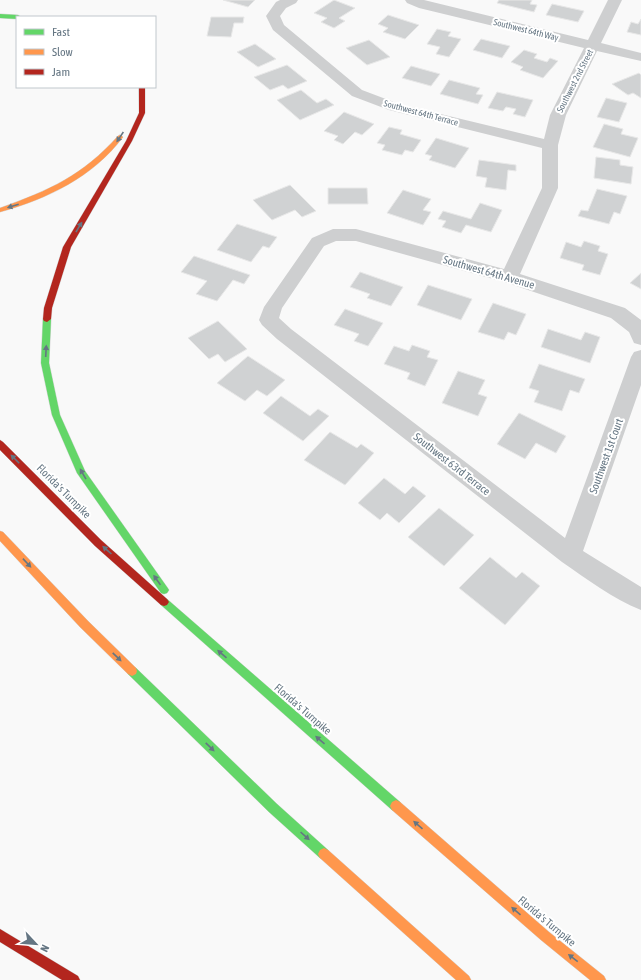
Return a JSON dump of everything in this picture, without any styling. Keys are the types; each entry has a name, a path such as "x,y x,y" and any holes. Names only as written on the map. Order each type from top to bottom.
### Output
{"highway":[{"path":"0,16 16,17"},
{"path":"0,22 16,23"},
{"path":"142,88 142,113 129,141 66,247 48,308 45,363 56,415 82,473 188,624"},
{"path":"0,210 63,187 87,171 108,153 123,132 131,115"},
{"name":"Florida's Turnpike","path":"0,444 98,543 188,624 546,936 600,980"},
{"path":"0,535 84,624 268,802 465,980"},
{"path":"0,935 74,980"}],"street":[{"name":"Southwest 64th Terrace","path":"290,0 281,5 273,16 278,27 357,93 394,107 550,145"},
{"name":"Southwest 64th Way","path":"412,0 641,58"},
{"name":"Southwest 2nd Street","path":"509,277 550,188 550,145 558,115 616,0"},
{"name":"Southwest 64th Avenue","path":"269,320 272,306 318,242 333,235 356,235 509,277 618,313 640,333"},
{"name":"Southwest 63rd Terrace","path":"269,320 284,334 570,554 608,580 641,599"},
{"name":"Southwest 1st Court","path":"570,554 641,357"}],"building":[{"path":"223,0 255,0 248,7"},
{"path":"334,0 355,8 339,18 345,21 334,28 321,22 327,18 314,13"},
{"path":"499,0 532,0 530,4 537,5 534,12 497,3"},
{"path":"552,4 584,11 578,22 546,15"},
{"path":"388,15 419,25 405,39 383,32 388,28 378,24"},
{"path":"211,17 244,17 243,23 234,23 231,37 207,36"},
{"path":"641,19 641,35 627,32 631,22 638,24"},
{"path":"437,29 451,32 448,36 461,39 449,57 436,54 440,47 427,44"},
{"path":"481,39 510,46 502,58 473,50"},
{"path":"369,40 390,57 367,65 346,48"},
{"path":"255,44 276,59 258,67 237,52"},
{"path":"524,50 537,54 534,58 547,62 550,58 558,61 543,78 520,70 523,67 511,62"},
{"path":"287,65 307,81 288,89 283,85 270,90 254,77"},
{"path":"411,66 440,74 431,86 402,78"},
{"path":"639,73 641,75 641,98 633,93 628,95 612,84"},
{"path":"449,80 480,88 476,94 483,95 478,104 440,94"},
{"path":"301,90 317,103 326,99 334,105 300,120 277,100"},
{"path":"497,92 533,100 525,117 513,114 516,109 506,107 503,111 488,108"},
{"path":"606,98 627,103 619,122 597,117"},
{"path":"344,112 374,124 362,135 355,132 343,144 334,140 338,136 324,131"},
{"path":"604,124 623,129 621,134 638,138 630,157 593,147"},
{"path":"389,127 402,130 400,134 421,140 413,152 405,150 402,155 382,150 385,145 377,143"},
{"path":"436,138 469,148 455,168 429,160 432,156 425,154"},
{"path":"596,157 620,160 620,165 633,167 631,184 594,178"},
{"path":"479,160 516,165 516,171 508,170 506,190 485,187 487,178 476,176"},
{"path":"290,185 316,211 302,217 295,210 272,220 253,200"},
{"path":"328,188 367,188 368,204 328,204"},
{"path":"597,189 627,196 620,214 614,212 609,224 578,216 581,210 588,211"},
{"path":"403,190 431,199 423,210 431,212 423,225 387,213"},
{"path":"480,203 502,210 491,232 466,225 461,233 442,227 446,221 438,219 443,211 471,219"},
{"path":"237,224 277,237 269,248 263,246 251,262 217,250"},
{"path":"584,241 600,246 598,251 608,254 600,275 582,270 584,265 560,258 566,242 581,247"},
{"path":"194,256 250,275 244,284 233,280 217,301 196,294 207,281 181,272"},
{"path":"360,272 403,287 391,306 367,298 370,294 350,287"},
{"path":"641,273 641,289 630,283"},
{"path":"428,285 472,299 461,320 417,305"},
{"path":"493,303 526,314 516,335 508,332 504,340 478,332"},
{"path":"345,309 383,323 368,346 354,341 359,334 334,325"},
{"path":"218,321 247,349 225,362 218,354 209,359 188,338"},
{"path":"548,329 581,340 585,332 600,337 590,363 541,347"},
{"path":"412,345 430,351 427,357 438,360 425,386 407,379 410,373 384,364 394,346 409,351"},
{"path":"248,356 285,380 267,396 257,390 245,401 217,383"},
{"path":"539,364 585,379 579,393 570,390 562,411 534,402 539,391 529,388"},
{"path":"458,371 485,380 478,394 487,397 478,416 442,403"},
{"path":"281,396 310,416 318,409 329,416 303,441 263,413"},
{"path":"519,413 566,436 556,453 536,443 525,459 497,444"},
{"path":"330,432 357,448 361,444 374,453 345,485 304,460"},
{"path":"384,478 405,494 413,486 426,496 399,523 387,513 380,520 358,503"},
{"path":"439,508 474,535 444,566 408,537"},
{"path":"490,557 516,578 522,572 540,586 505,625 459,588"}],"traffic: fast":[{"path":"0,16 16,17"},
{"path":"47,319 45,363 56,415 81,473 164,590"},
{"path":"164,602 396,806"},
{"path":"132,671 273,808 324,854"}],"traffic: slow":[{"path":"0,210 51,191 80,175 107,152 120,137"},
{"path":"0,535 84,624 132,671"},
{"path":"396,806 545,936 600,980"},
{"path":"324,854 465,980"}],"traffic: jam":[{"path":"47,319 48,308 67,247 129,141 142,113 142,88"},
{"path":"0,444 98,543 164,602"},
{"path":"0,935 74,980"}]}
